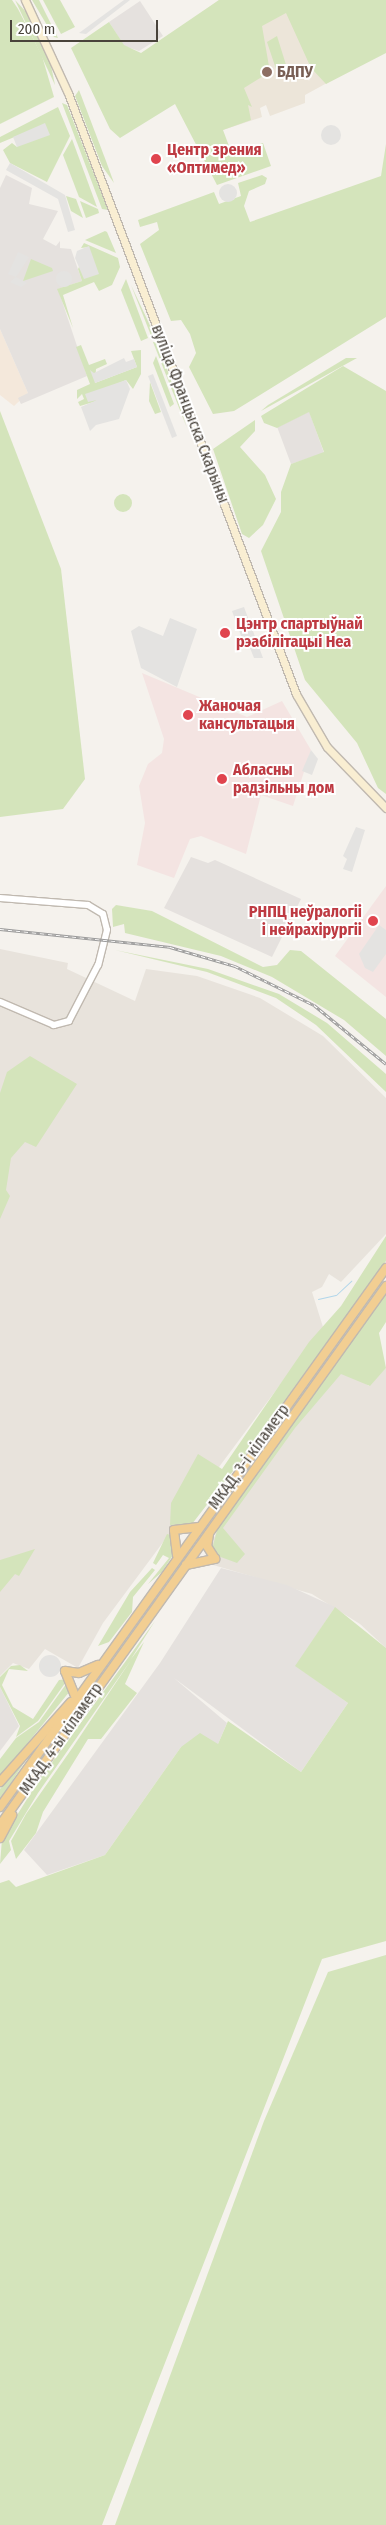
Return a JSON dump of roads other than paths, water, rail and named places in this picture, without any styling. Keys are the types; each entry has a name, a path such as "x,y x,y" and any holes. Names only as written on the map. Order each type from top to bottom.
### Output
{"highway":[{"name":"МКАД, 3-і кіламетр","path":"113,1646 386,1268"},
{"name":"МКАД, 3-і кіламетр","path":"122,1653 210,1528 386,1286"},
{"path":"177,1557 174,1530 199,1527"},
{"path":"183,1566 215,1559 207,1546 210,1528"},
{"name":"МКАД, 4-ы кіламетр","path":"0,1807 113,1646"},
{"name":"МКАД, 4-ы кіламетр","path":"0,1825 122,1653"},
{"path":"0,1782 76,1698 65,1671 79,1673 100,1664"},
{"path":"0,1838 26,1789"}],"main road":[{"name":"вуліца Францыска Скарыны","path":"25,0 68,93 296,694 327,747 386,808"}],"street":[{"path":"0,898 82,903 106,920 106,942 98,965 71,1019 61,1025 0,1002"}],"waterway":[{"path":"318,1299 336,1295 351,1281"}],"railway":[{"path":"0,929 170,947 235,966 314,1005 386,1064"}],"place":[{"name":"БДПУ","path":"267,72"},
{"name":"Центр зрения «Оптимед»","path":"156,159"},
{"name":"Цэнтр спартыўнай рэабілітацыі Неа","path":"225,633"},
{"name":"Жаночая кансультацыя","path":"188,715"},
{"name":"Абласны радзільны дом","path":"222,779"},
{"name":"РНПЦ неўралогіі і нейрахірургіі","path":"373,921"}]}
